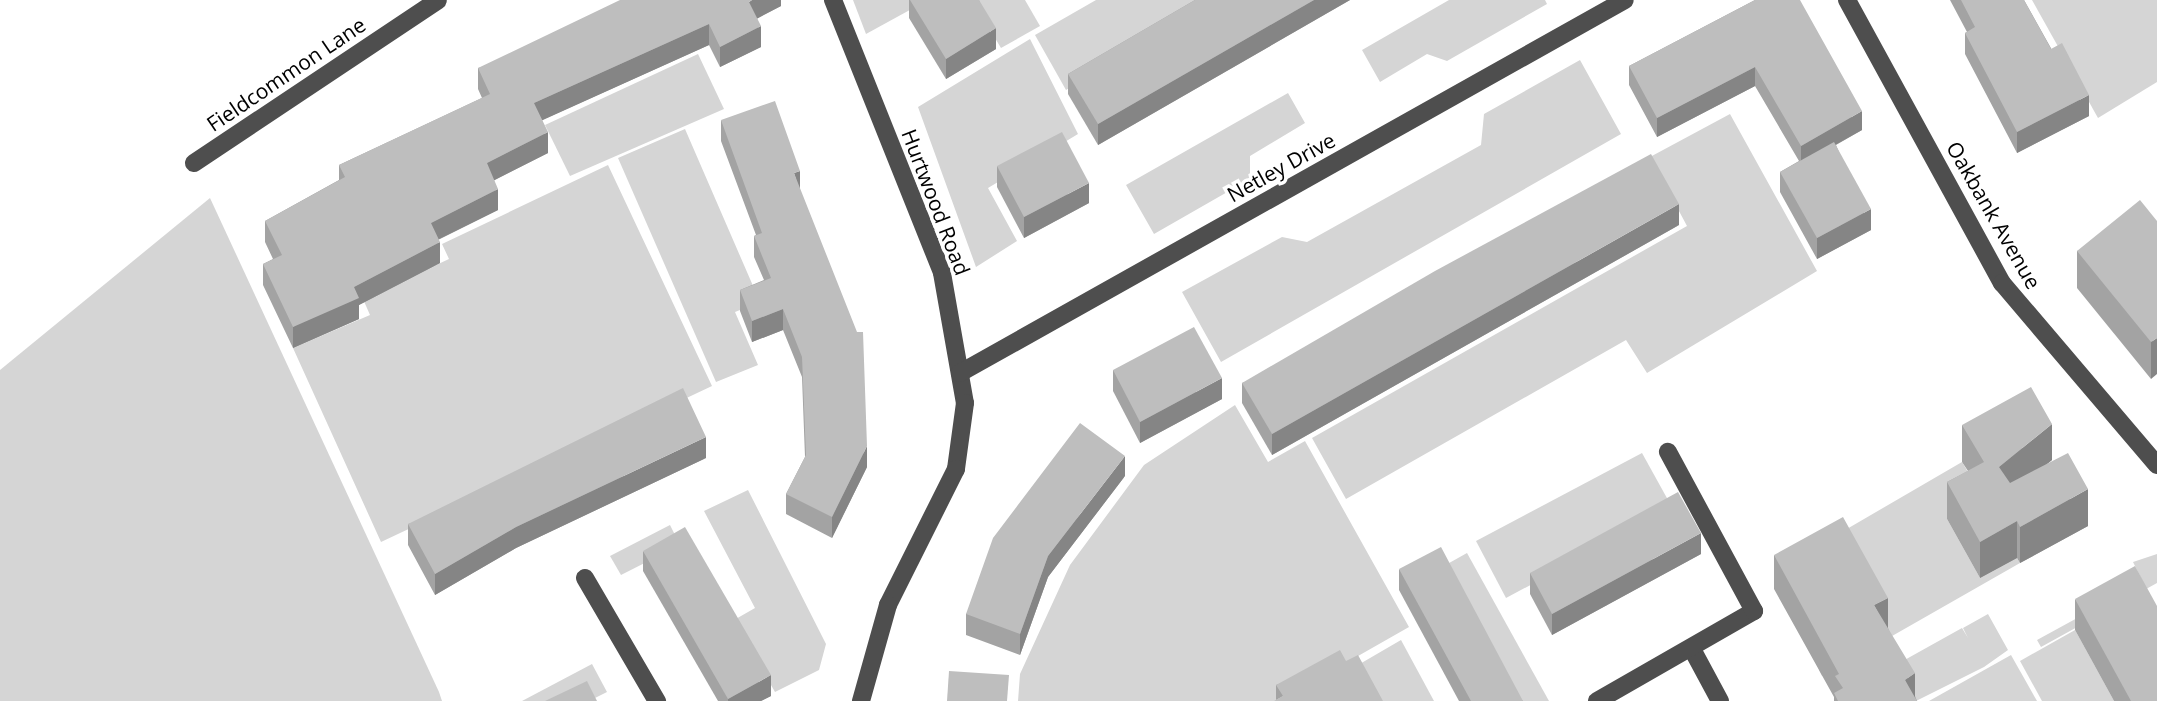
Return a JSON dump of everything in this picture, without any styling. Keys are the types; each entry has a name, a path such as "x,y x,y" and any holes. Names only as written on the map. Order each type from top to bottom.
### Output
{"street":[{"name":"Fieldcommon Lane","path":"194,163 438,0"},
{"name":"Hurtwood Road","path":"833,0 942,273 965,403 956,469 888,605 861,701"},
{"name":"Netley Drive","path":"960,373 1625,0"},
{"name":"Oakbank Avenue","path":"1847,0 2002,283 2080,379 2157,465"},
{"path":"1597,701 1692,649 1754,611 1668,452"},
{"path":"585,578 657,701"},
{"path":"1692,649 1720,701"}],"shaded area":[{"path":"853,0 928,0 866,34"},
{"path":"972,0 1025,0 1040,26 1001,48"},
{"path":"1096,0 1218,0 1066,90 1035,35"},
{"path":"1449,0 1545,0 1547,4 1447,61 1427,54 1380,82 1362,50"},
{"path":"2032,0 2157,0 2157,82 2098,118"},
{"path":"1030,39 1078,134 988,188 1017,241 976,267 918,107"},
{"path":"698,54 724,109 570,176 545,125"},
{"path":"1580,60 1621,134 1221,362 1182,292 1282,237 1307,242 1481,145 1484,114"},
{"path":"1288,93 1305,123 1250,156 1250,179 1154,234 1126,185"},
{"path":"1730,114 1817,271 1647,373 1626,340 1346,499 1312,438 1687,226 1650,157"},
{"path":"685,129 760,302 735,312 758,365 716,382 618,158"},
{"path":"608,165 712,386 381,542 293,348 370,315 363,299 449,259 442,244"},
{"path":"210,198 442,701 0,701 0,370"},
{"path":"1235,405 1268,462 1305,441 1409,627 1279,701 1018,701 1020,674 1070,565 1144,465"},
{"path":"1642,453 1673,509 1506,598 1476,541"},
{"path":"1962,462 1984,499 1947,519 1980,578 2017,558 2020,563 1822,676 1819,670 1888,632 1797,558"},
{"path":"748,490 826,644 819,670 775,692 734,620 755,608 704,511"},
{"path":"670,525 680,545 621,575 610,556"},
{"path":"1467,553 1549,701 1516,701 1442,567"},
{"path":"2157,554 2157,583 2041,647 2037,640 2143,582 2133,562"},
{"path":"1988,614 2008,650 1984,667 1916,701 1901,662 1962,628 1968,638 1963,628"},
{"path":"2075,630 2114,701 2042,701 2020,661"},
{"path":"1401,640 1434,701 1378,701 1358,665"},
{"path":"2011,655 2037,701 1929,701"},
{"path":"592,664 607,692 589,701 522,701"}],"building":[{"path":"620,0 752,0 749,2 761,26 720,47 709,24 534,103 548,132 487,163 498,189 431,223 440,242 354,287 359,298 293,327 263,264 282,255 265,221 345,177 339,165 490,94 478,68"},
{"path":"910,0 979,0 996,28 946,59"},
{"path":"1195,0 1314,0 1098,124 1068,74"},
{"path":"1755,0 1800,0 1862,111 1801,146 1755,67 1657,118 1629,66"},
{"path":"1961,0 2024,0 2051,49 2062,43 2089,95 2017,132 1965,33 1975,27"},
{"path":"775,101 800,171 794,173 857,332 863,332 867,446 832,517 786,494 806,455 802,357 783,309 752,321 740,290 771,278 754,236 762,233 721,120"},
{"path":"1062,132 1089,183 1024,217 997,166"},
{"path":"1834,142 1871,209 1817,238 1780,172"},
{"path":"1651,154 1679,204 1272,434 1242,383 1435,271"},
{"path":"2140,200 2157,221 2157,338 2151,342 2077,251"},
{"path":"1194,327 1222,378 1140,422 1113,370"},
{"path":"2031,387 2052,424 1999,467 2010,483 2068,453 2088,489 2020,527 2017,521 1980,542 1947,482 1984,462 1962,425"},
{"path":"683,388 706,437 516,527 435,574 408,524"},
{"path":"1080,423 1125,456 1048,556 1020,634 966,614 993,538"},
{"path":"1678,492 1701,533 1552,614 1530,573"},
{"path":"1843,517 1888,598 1874,605 1915,673 1905,680 1917,701 1838,701 1834,693 1843,688 1835,676 1839,674 1774,555"},
{"path":"685,527 771,675 728,699 643,551"},
{"path":"1441,547 1523,701 1471,701 1399,569"},
{"path":"2135,566 2157,606 2157,701 2131,701 2075,599"},
{"path":"1340,650 1346,661 1358,655 1383,701 1274,701 1283,696 1276,685"},
{"path":"949,671 1009,675 1007,701 947,701"},
{"path":"587,681 597,701 545,701"}]}
